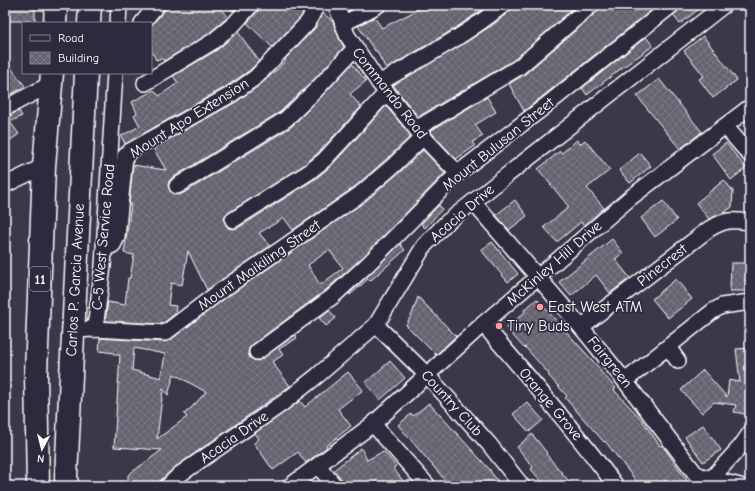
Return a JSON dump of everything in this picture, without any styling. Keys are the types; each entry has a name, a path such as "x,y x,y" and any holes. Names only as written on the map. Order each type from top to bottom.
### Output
{"main road":[{"path":"55,22 56,5"},
{"path":"89,22 90,5"},
{"name":"Carlos P. Garcia Avenue","path":"67,483 86,74"},
{"name":"11","path":"38,486 36,374 44,166 52,79"}],"street":[{"path":"118,22 120,5"},
{"path":"143,22 157,5"},
{"path":"145,83 212,42 234,24 251,5"},
{"name":"Mount Apo Extension","path":"104,249 113,244 117,237 125,156 130,151 232,94 256,77 308,22 317,5"},
{"name":"Commando Road","path":"336,5 347,35 383,88 420,133 458,173"},
{"path":"343,24 378,5"},
{"path":"233,220 309,172 324,160 383,88 473,28 503,5"},
{"name":"Mount Maikiling Street","path":"73,330 95,329 165,333 219,292 359,195 394,165 420,133 519,67 591,5"},
{"name":"Mount Bulusan Street","path":"257,352 332,297 368,264 458,173 672,5"},
{"name":"Acacia Drive","path":"168,486 179,475 283,403 376,325 424,246 435,233 724,5"},
{"path":"177,186 286,119 316,90 355,48"},
{"name":"C-5 West Service Road","path":"95,329 104,249 115,74"},
{"path":"5,108 52,79"},
{"name":"McKinley Hill Drive","path":"290,486 373,424 483,324 630,198 750,107"},
{"path":"725,126 750,155"},
{"path":"5,185 44,166"},
{"name":"Fairgreen","path":"473,202 581,327 625,381 695,472 701,476 740,486"},
{"name":"Pinecrest","path":"581,327 709,229 721,222 750,222"},
{"path":"625,381 712,312 722,306 750,302"},
{"name":"Orange Grove","path":"483,324 572,428 616,486"},
{"name":"Country Club","path":"376,325 427,375 489,444 522,486"},
{"path":"668,347 678,361"},
{"path":"373,424 428,486"},
{"path":"712,478 742,446 750,434"},
{"path":"318,466 335,486"}],"building":[{"path":"5,5 35,5 35,21 5,21"},
{"path":"166,5 219,5 228,17 207,35 164,61 162,58 156,60 152,52 152,25 164,11"},
{"path":"226,5 239,5 233,11"},
{"path":"260,5 307,5 301,17 272,47 247,23 258,11"},
{"path":"346,5 359,5 348,11"},
{"path":"418,5 483,5 485,8 454,29 386,69 376,50 375,51 358,26 374,17 382,28 419,9"},
{"path":"517,5 577,5 514,60 418,117 393,85 494,24"},
{"path":"600,5 658,5 524,111 509,84 525,74 597,12"},
{"path":"681,5 704,5 680,24 673,15 680,9"},
{"path":"323,13 333,22 344,47 310,84 280,112 172,178 169,181 168,186 170,191 177,195 182,194 291,127 352,64 366,81 350,94 361,107 318,153 304,165 225,215 224,220 228,228 238,228 315,179 331,166 386,106 411,136 353,188 293,230 284,218 259,233 270,246 207,290 188,251 182,285 171,283 168,305 176,306 175,314 162,324 105,321 108,302 125,305 128,278 130,278 134,255 124,253 131,205 129,205 133,165 166,170 153,148 236,102 261,84 279,68 286,60 285,59 315,28"},
{"path":"238,32 259,61 250,70 227,86 125,144 121,136 140,126 134,115 137,113 132,102 154,90 159,96 178,83 173,76 217,50"},
{"path":"703,36 737,80 713,98 699,79 704,76 684,51"},
{"path":"646,37 653,46 587,95 582,88"},
{"path":"5,60 25,86 5,98"},
{"path":"659,79 702,132 680,149 637,96"},
{"path":"487,97 496,112 475,125 483,136 472,142 475,146 456,159 430,131"},
{"path":"19,111 22,116 10,122 19,134 5,144 5,117"},
{"path":"577,140 580,144 585,140 610,170 587,188 604,208 584,226 581,222 557,242 544,227 569,207 538,169 560,151 562,153"},
{"path":"726,143 746,168 731,180 712,154"},
{"path":"423,150 445,173 362,258 326,290 249,348 248,353 250,358 258,361 295,335 297,338 279,349 283,355 272,362 290,386 174,468 153,486 128,486 128,475 162,450 114,447 120,355 99,351 100,338 164,342 170,340 224,299 364,202 400,172","holes":["329,250 343,268 320,285 308,265","134,348 165,354 161,378 132,370","174,374 206,392 184,414 187,417 157,439 163,389 168,395"]},
{"path":"640,153 651,166 630,183 619,170"},
{"path":"724,180 733,191 732,207 709,219 696,203"},
{"path":"515,200 527,216 509,230 496,215"},
{"path":"663,201 677,220 655,237 641,218"},
{"path":"439,205 442,209 425,228 421,224"},
{"path":"612,239 623,253 615,259 630,278 610,293 596,275 571,296 559,282"},
{"path":"492,242 518,274 508,282 481,250"},
{"path":"400,244 405,250 370,281 368,279 350,295 349,294"},
{"path":"731,263 750,263 750,291 730,291"},
{"path":"676,279 692,299 668,318 652,299"},
{"path":"418,297 456,336 436,355 406,325"},
{"path":"537,299 616,388 614,390 642,420 691,486 669,486 665,480 657,486 640,486 605,441 604,442 565,398 567,396 548,375 549,374 506,328 525,312 524,310"},
{"path":"329,310 336,318 326,326 319,318"},
{"path":"750,348 750,415 734,412 736,405 714,402 702,413 681,390 703,370 727,397 729,380 740,382 736,349"},
{"path":"390,361 405,378 380,400 365,383"},
{"path":"348,372 363,390 338,409 351,426 306,463 298,452 273,470 254,443 259,439 255,433 300,401 305,407"},
{"path":"527,402 543,420 529,432 513,414"},
{"path":"429,403 491,471 502,486 450,486 398,425 411,414 413,416"},
{"path":"703,425 721,450 703,462 685,437"},
{"path":"532,434 547,453 546,454 573,486 545,486 531,469 533,467 517,447"},
{"path":"361,448 367,460 384,452 396,466 393,468 407,486 347,486 334,470"}],"place":[{"name":"East West ATM","path":"540,307"},
{"name":"Tiny Buds","path":"499,326"}]}
